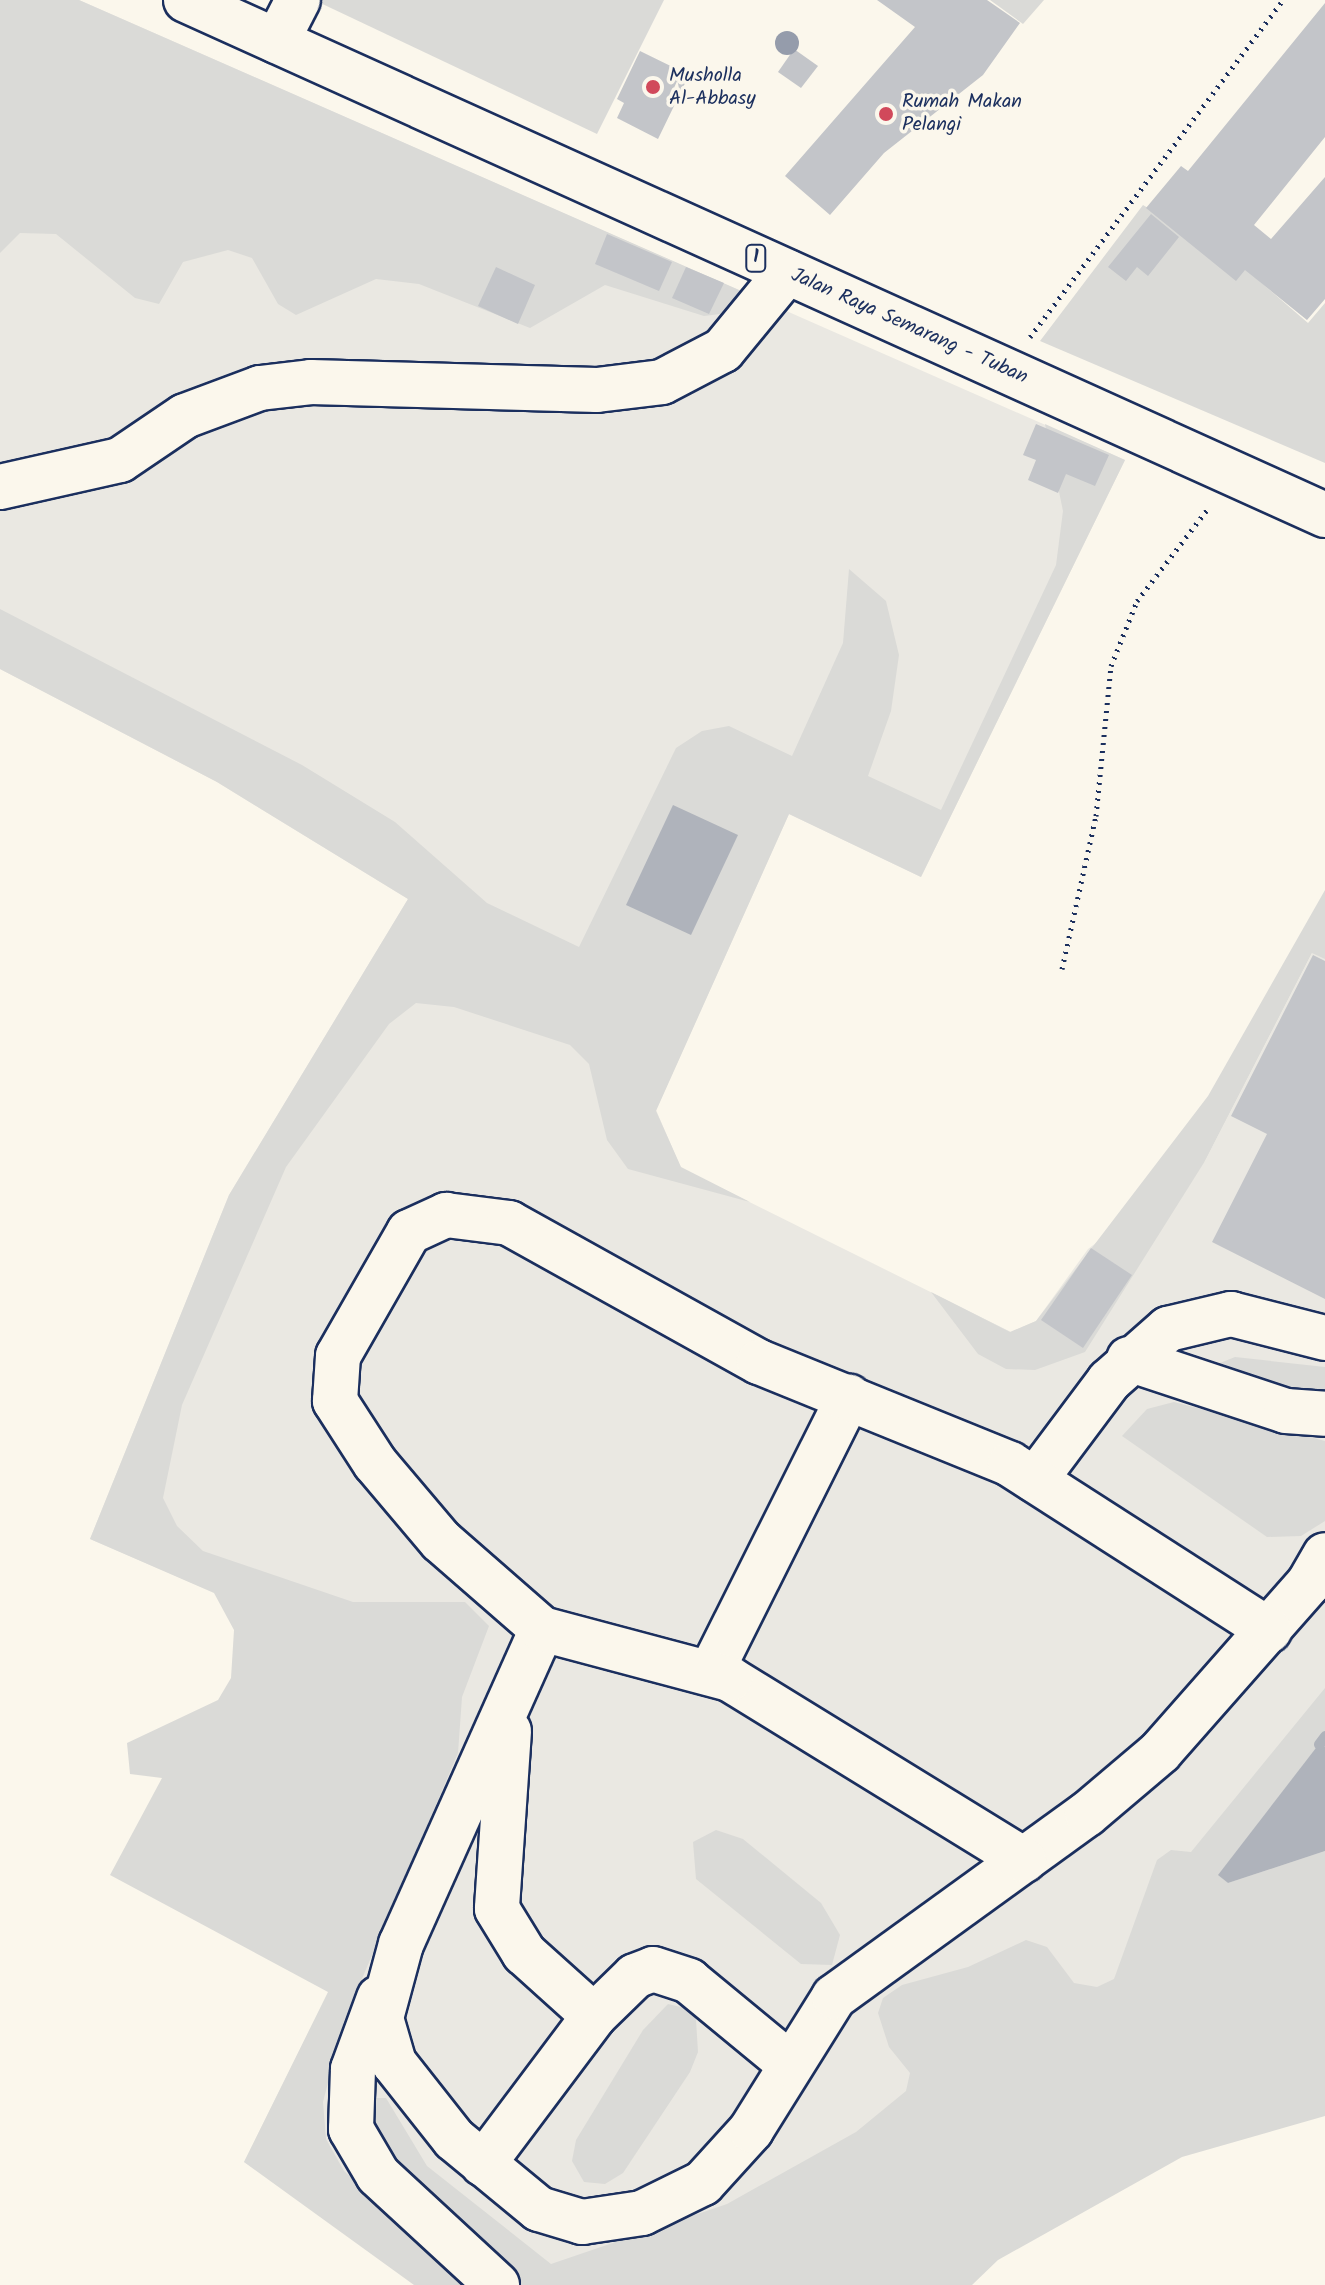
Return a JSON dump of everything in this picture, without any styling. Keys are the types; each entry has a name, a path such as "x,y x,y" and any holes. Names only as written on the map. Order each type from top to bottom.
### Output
{"main road":[{"name":"Jalan Raya Semarang - Tuban","path":"186,0 1325,515"},
{"path":"277,41 298,0"},
{"path":"0,487 120,460 185,416 260,388 311,382 597,390 662,382 723,350 787,272"},
{"path":"1024,1860 711,1672 542,1629 441,1541 375,1463 335,1401 338,1356 409,1232 446,1215 509,1223 719,1342 1035,1480 1269,1630"},
{"path":"1035,1480 1129,1359 1168,1329 1231,1314 1325,1338"},
{"path":"1129,1359 1286,1411 1325,1414"},
{"path":"711,1672 849,1397"},
{"path":"401,1944 385,1994 385,2041 420,2099 483,2164 560,2219 642,2213 681,2198 730,2159 791,2065 851,1982 1024,1860 1160,1752 1320,1571"},
{"path":"497,2285 378,2175 351,2129 353,2069 401,1944 542,1629"},
{"path":"514,1688 494,1874 497,1909 524,1953 594,2016"},
{"path":"483,2164 594,2016 635,1976 672,1973 791,2065"}],"path":[{"path":"1006,371 1283,0"},
{"path":"1062,969 1085,880 1119,638 1137,601 1231,472"}],"shaded area":[{"path":"0,0 79,0 1125,460 921,877 789,814 656,1110 681,1168 1011,1332 1036,1321 1088,1249 1205,1161 1325,928 1325,1851 1116,2019 661,2285 437,2285 244,2162 343,1963 308,1621 199,1586 90,1539 229,1195 408,899 217,782 0,669"},
{"path":"0,0 79,0 746,293 720,314 704,316 605,285 530,328 419,284 376,279 296,315 278,304 252,258 228,250 183,262 159,304 135,298 56,234 20,233 0,253"},
{"path":"314,0 664,0 597,134"},
{"path":"990,0 1044,0 1023,24"},
{"path":"1143,205 1235,260 1308,323 1325,303 1325,463 1040,341"},
{"path":"1045,424 1125,460 921,877 789,814 656,1111 681,1167 750,1202 628,1169 607,1140 589,1064 570,1045 454,1007 416,1003 389,1024 286,1167 182,1405 163,1498 177,1526 203,1551 353,1602 465,1602 489,1626 462,1697 458,1753 344,2021 323,2102 326,2139 344,2171 474,2285 414,2285 244,2162 328,1992 110,1875 162,1778 130,1774 127,1743 218,1700 231,1678 234,1630 214,1593 90,1539 229,1195 408,899 217,782 0,669 0,609 302,765 395,822 487,903 579,947 676,748 702,731 729,726 792,756 843,643 849,569 886,601 899,655 891,711 868,776 941,810 1056,565 1063,511"},
{"path":"673,805 738,835 691,935 626,905"},
{"path":"1325,890 1325,959 1312,953 1205,1161 1085,1352 1035,1370 1006,1369 978,1354 931,1292 1010,1332 1036,1321 1208,1096"},
{"path":"1235,1357 1325,1367 1325,1393 1309,1397 1215,1365"},
{"path":"1174,1402 1325,1441 1325,1521 1301,1536 1267,1537 1122,1436 1147,1409"},
{"path":"1325,1688 1325,1742 1219,1875 1228,1883 1325,1851 1325,2116 1182,2157 998,2260 972,2285 515,2285 411,2186 370,2123 372,2098 386,2098 427,2166 551,2264 727,2204 856,2132 906,2091 910,2073 889,2047 878,2013 883,1998 902,1985 968,1967 1026,1940 1047,1947 1074,1983 1097,1987 1114,1979 1157,1860 1171,1850 1191,1852"},
{"path":"1319,1744 1325,1747 1325,1851 1228,1883 1218,1875"},
{"path":"716,1830 743,1839 821,1903 840,1935 832,1965 801,1964 696,1879 693,1842"},
{"path":"668,2004 689,2009 696,2020 698,2052 690,2072 623,2173 605,2184 584,2182 572,2161 576,2140 643,2030"}],"building":[{"name":"Rumah Makan Pelangi","path":"877,0 987,0 1020,23 983,75 884,153 830,215 785,176 915,27"},
{"path":"1325,3 1325,137 1254,225 1271,239 1325,177 1325,299 1307,320 1245,270 1236,281 1146,208 1181,166 1188,171"},
{"path":"794,49 818,66 801,88 778,72"},
{"name":"Musholla Al-Abbasy","path":"640,51 689,75 658,139 617,118 624,103 617,99"},
{"path":"1151,214 1179,237 1148,276 1137,267 1126,281 1108,267"},
{"path":"607,234 672,262 659,291 595,264"},
{"path":"496,267 535,285 518,324 478,306"},
{"path":"686,267 724,283 709,314 672,298"},
{"path":"1036,424 1109,455 1095,486 1066,474 1058,493 1028,480 1036,460 1023,455"},
{"path":"1313,955 1325,961 1325,1299 1212,1242 1267,1134 1231,1116"},
{"path":"1091,1248 1132,1275 1083,1348 1041,1320"}],"waterway":[{"path":"1319,1744 1325,1736"}],"place":[{"name":"Musholla Al-Abbasy","path":"653,87"},
{"name":"Rumah Makan Pelangi","path":"886,114"}]}
